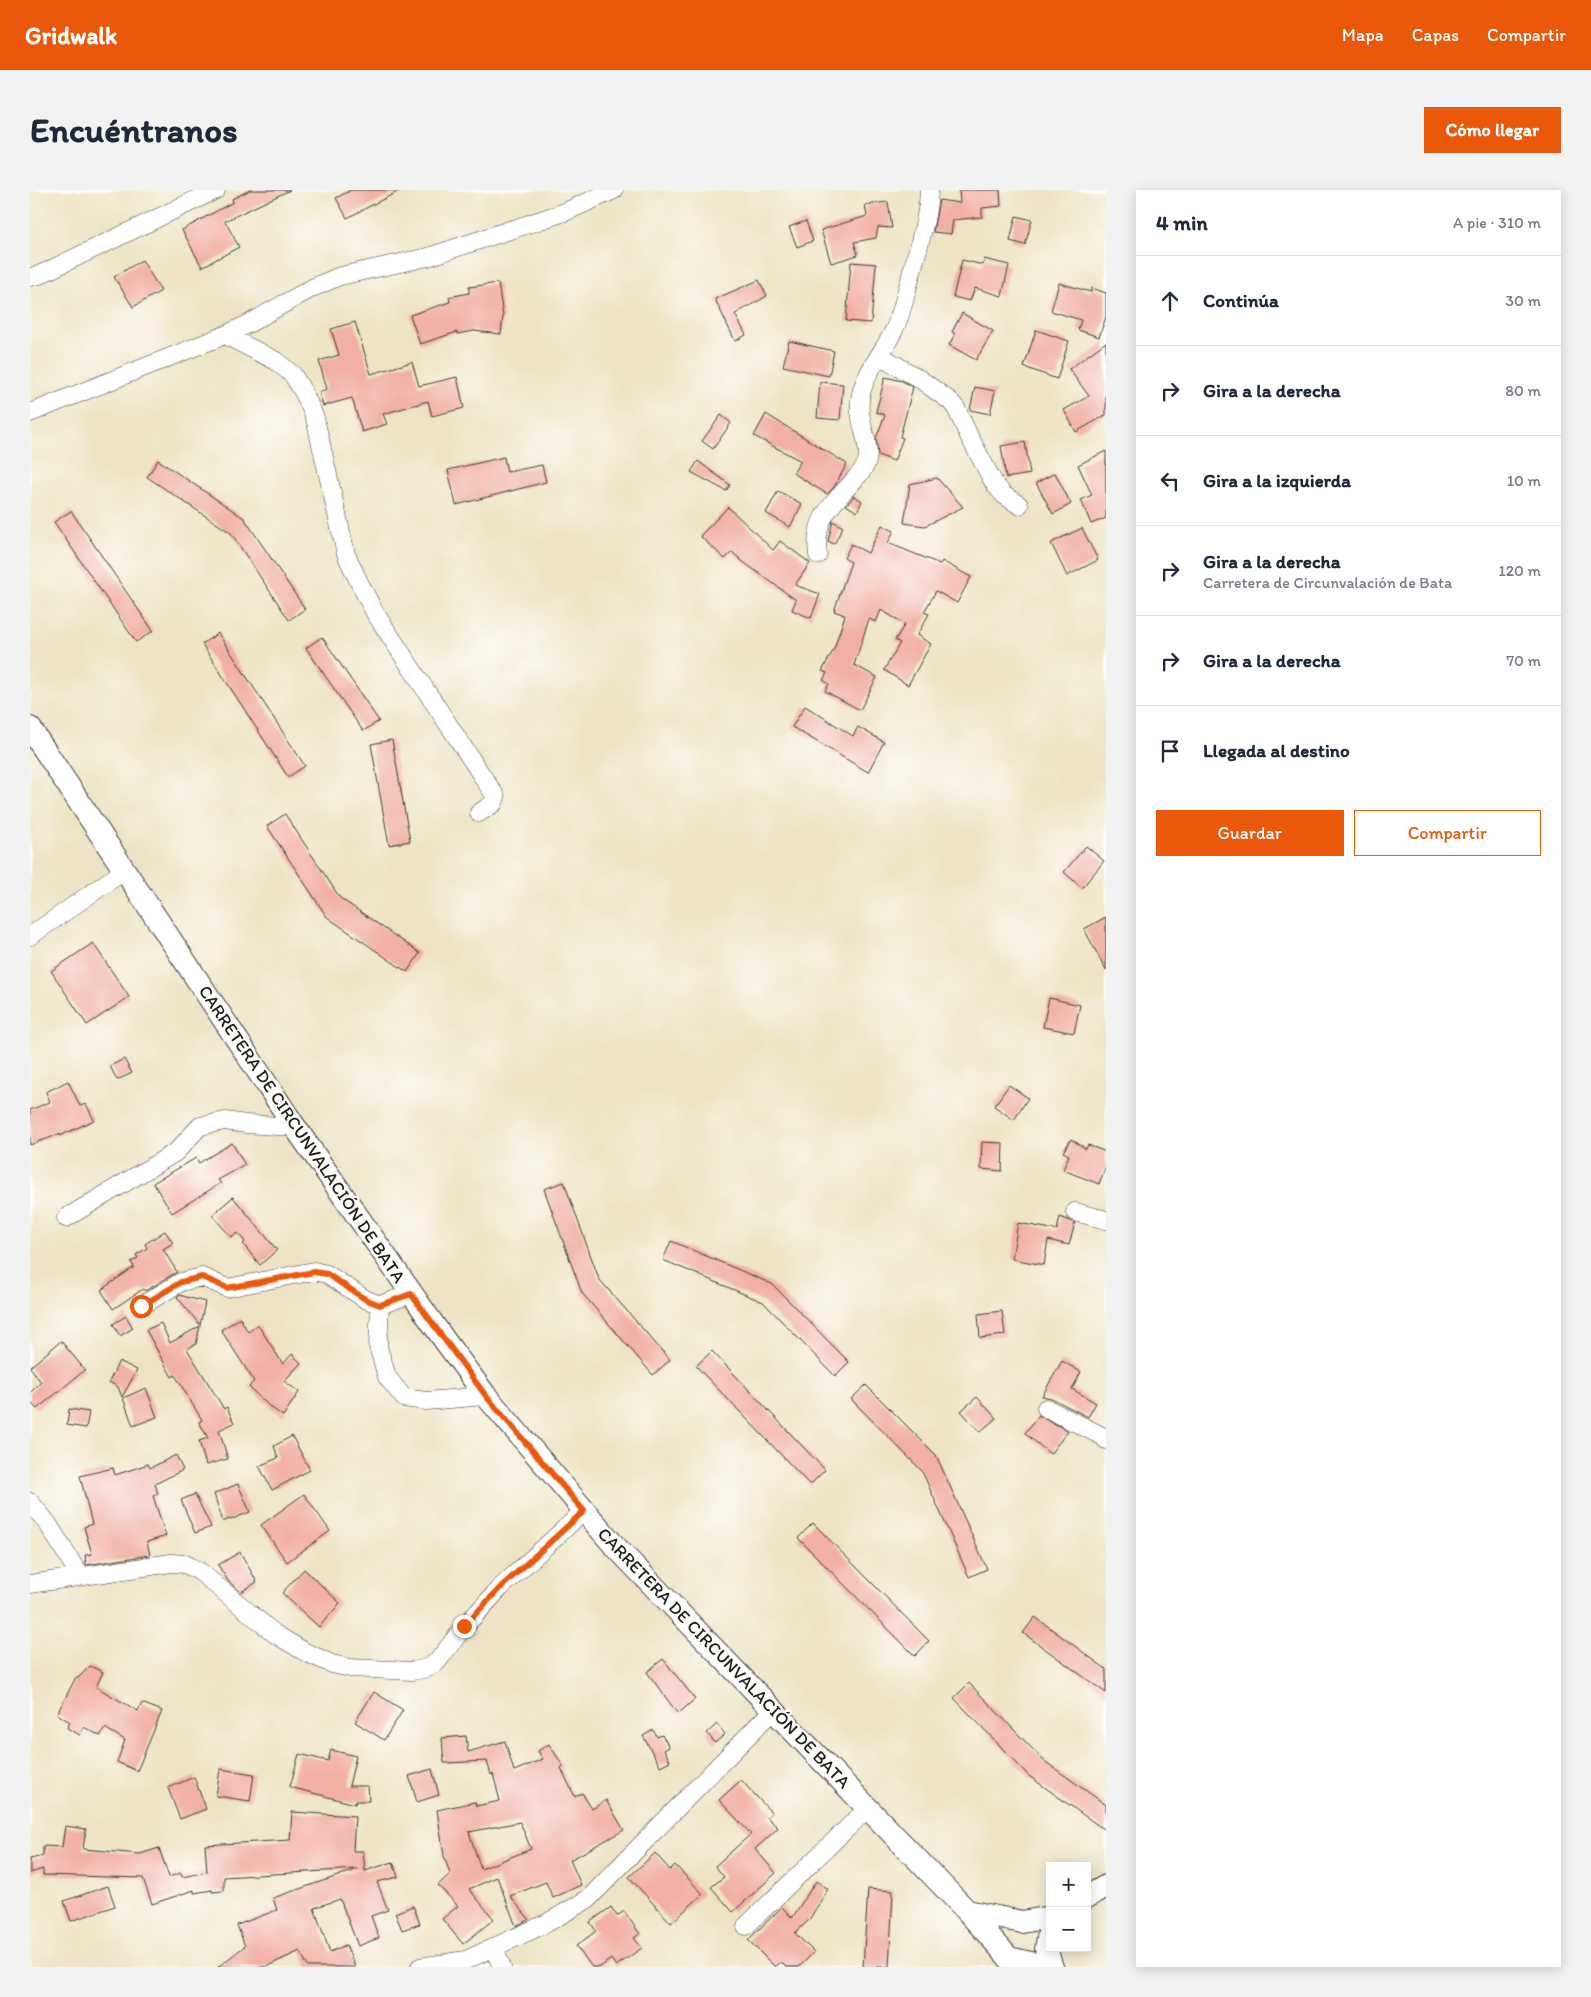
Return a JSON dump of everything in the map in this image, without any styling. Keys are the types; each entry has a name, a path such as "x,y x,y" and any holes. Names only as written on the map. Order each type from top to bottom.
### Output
{"main road":[{"name":"CARRETERA DE CIRCUNVALACIÓN DE BATA","path":"30,729 295,1127 411,1294 486,1396 613,1544 967,1911 1011,1962 1035,1964 1038,1967"},
{"path":"1091,1895 1106,1886"},
{"path":"967,1911 1022,1922 1046,1918"},
{"path":"1047,1952 1052,1967"}],"street":[{"path":"30,277 39,275 216,190"},
{"path":"30,413 250,323 312,288 340,276 445,251 565,212 614,190"},
{"path":"818,555 816,540 827,510 862,471 867,462 868,451 858,407 865,380 881,356 899,320 921,238 929,190"},
{"path":"225,334 276,361 293,375 305,395 315,418 346,554 375,613 496,797 494,803 480,813"},
{"path":"881,356 921,380 950,401 956,408 995,485 1004,495 1019,505"},
{"path":"30,936 125,870"},
{"path":"66,1218 176,1152 200,1126 225,1121 295,1127"},
{"path":"1075,1212 1106,1220"},
{"path":"141,1306 181,1282 202,1277 227,1288 314,1272 327,1274 365,1299 380,1305 411,1294"},
{"path":"380,1305 378,1346 387,1376 404,1398 426,1401 486,1396"},
{"path":"1046,1408 1102,1436 1106,1440"},
{"path":"30,1502 48,1524 80,1576"},
{"path":"30,1584 171,1563 185,1564 199,1571 275,1634 305,1652 332,1664 350,1668 412,1671 424,1669 438,1662 464,1626 500,1588 584,1511"},
{"path":"420,1967 466,1960 546,1923 592,1896 774,1709"},
{"path":"746,1926 868,1808"},
{"path":"494,1948 502,1967"}],"building":[{"path":"250,190 290,190 225,221 239,247 202,267 182,230 233,202 232,199"},
{"path":"351,190 401,190 347,218 336,198"},
{"path":"959,190 1000,190 1001,206 982,208 982,217 953,220 951,234 933,232 939,200 960,203"},
{"path":"888,202 892,228 878,227 876,238 854,242 858,255 831,263 821,230 867,216 865,205"},
{"path":"1016,216 1032,220 1025,245 1010,241"},
{"path":"806,221 813,241 797,247 789,227"},
{"path":"984,259 1009,265 1002,296 975,288 970,301 953,297 962,260 983,265"},
{"path":"142,260 161,291 133,307 114,277"},
{"path":"851,262 876,264 871,323 846,321"},
{"path":"759,280 767,296 735,314 746,335 735,341 715,299"},
{"path":"498,283 503,316 501,334 474,331 457,334 457,332 420,344 410,315 450,302 449,297 469,293 469,287"},
{"path":"1059,283 1091,292 1092,288 1106,293 1106,317 1099,337 1078,330 1081,320 1051,311"},
{"path":"962,313 993,331 976,360 949,345 955,334 952,332"},
{"path":"355,322 371,374 412,362 419,386 457,377 464,408 432,416 428,401 383,414 387,424 362,432 352,398 323,406 319,392 327,389 319,361 339,355 331,329"},
{"path":"1036,330 1069,341 1057,379 1024,367"},
{"path":"789,341 834,351 829,376 783,366"},
{"path":"1106,342 1106,415 1076,432 1064,410 1089,396 1069,369"},
{"path":"885,377 902,381 913,387 900,437 903,438 894,461 878,455 876,438 885,415 876,412"},
{"path":"820,382 843,384 840,420 817,418"},
{"path":"975,387 995,391 990,414 970,410"},
{"path":"766,414 847,464 834,487 827,494 793,473 801,461 754,436"},
{"path":"721,415 731,423 713,449 702,441"},
{"path":"1025,442 1030,474 1006,478 1001,446"},
{"path":"1106,451 1106,518 1091,524 1081,500 1092,495 1078,465"},
{"path":"504,457 507,472 542,465 546,482 456,505 448,470"},
{"path":"158,460 244,518 305,609 289,620 231,533 147,477"},
{"path":"698,461 730,485 726,491 691,472"},
{"path":"1055,473 1071,504 1053,514 1036,483"},
{"path":"937,478 963,507 925,526 904,523 910,484"},
{"path":"778,491 802,504 790,527 766,513"},
{"path":"854,496 862,501 857,512 846,505"},
{"path":"728,507 773,550 780,541 810,563 795,585 820,594 811,618 792,610 796,600 732,552 725,559 700,536"},
{"path":"71,511 153,631 136,642 54,522"},
{"path":"833,521 843,527 834,544 828,541"},
{"path":"882,525 894,531 888,543 940,564 942,561 971,577 957,603 936,591 924,612 929,614 917,635 931,644 908,685 884,670 900,643 895,640 905,624 881,610 876,622 869,619 854,665 877,677 860,710 825,691 829,684 823,680 827,673 822,671 834,649 845,615 834,611 851,562 844,558 851,544 868,553"},
{"path":"1082,528 1098,560 1067,576 1051,543"},
{"path":"218,633 305,766 288,777 202,644"},
{"path":"322,637 379,721 363,731 306,648"},
{"path":"805,706 853,736 858,727 884,742 868,772 792,727"},
{"path":"392,740 410,841 389,845 371,744"},
{"path":"285,814 340,898 420,953 407,972 327,917 267,826"},
{"path":"1086,846 1104,861 1082,888 1064,872"},
{"path":"1106,917 1106,970 1084,929"},
{"path":"93,943 129,997 87,1025 51,971"},
{"path":"1049,998 1080,1005 1074,1033 1043,1027"},
{"path":"124,1059 132,1073 117,1080 110,1066"},
{"path":"68,1081 80,1106 86,1104 94,1120 60,1136 60,1134 30,1145 30,1110 50,1102 46,1092"},
{"path":"1009,1085 1028,1098 1014,1120 994,1106"},
{"path":"1071,1139 1086,1149 1088,1145 1106,1152 1106,1166 1099,1184 1063,1170 1069,1155 1063,1152"},
{"path":"982,1142 1003,1143 1002,1171 981,1169"},
{"path":"232,1143 245,1165 218,1180 221,1183 172,1213 153,1183 196,1158 199,1163"},
{"path":"564,1182 599,1279 670,1360 653,1375 582,1293 544,1189"},
{"path":"233,1197 277,1250 260,1265 243,1244 245,1242 238,1233 231,1237 212,1215"},
{"path":"1060,1217 1075,1223 1069,1245 1048,1240 1044,1265 1012,1259 1018,1223 1057,1230"},
{"path":"165,1231 173,1243 163,1249 177,1272 145,1291 143,1289 113,1309 101,1290 134,1267 131,1262 138,1258 136,1255 147,1248 145,1244"},
{"path":"671,1241 772,1284 849,1362 835,1376 763,1302 663,1260"},
{"path":"179,1295 205,1302 200,1325 177,1297"},
{"path":"1002,1311 1005,1335 980,1338 978,1314"},
{"path":"126,1316 133,1328 120,1336 113,1324"},
{"path":"240,1318 248,1332 258,1325 283,1364 292,1354 301,1363 284,1381 299,1392 283,1416 249,1387 254,1381 221,1330"},
{"path":"161,1323 170,1343 200,1326 196,1344 187,1349 224,1409 227,1407 234,1423 219,1430 228,1459 206,1465 199,1441 208,1438 199,1422 202,1420 175,1375 172,1377 146,1330"},
{"path":"61,1341 85,1370 37,1409 30,1402 30,1393 41,1382 30,1367"},
{"path":"712,1351 825,1470 810,1485 696,1366"},
{"path":"119,1361 137,1370 122,1397 118,1387 109,1382"},
{"path":"1062,1361 1081,1372 1072,1389 1096,1403 1088,1417 1051,1398 1042,1396"},
{"path":"866,1385 936,1455 987,1569 969,1577 922,1471 851,1399"},
{"path":"146,1388 157,1417 133,1426 123,1398"},
{"path":"977,1397 996,1418 980,1432 961,1411"},
{"path":"69,1409 89,1412 86,1428 67,1425"},
{"path":"1039,1415 1068,1431 1050,1454 1025,1433"},
{"path":"292,1436 310,1470 272,1490 259,1466 278,1458 274,1446"},
{"path":"176,1455 183,1470 155,1484 158,1494 153,1496 166,1536 147,1542 150,1555 86,1565 85,1555 92,1554 84,1527 92,1524 80,1476 113,1468 115,1475 148,1464 150,1468"},
{"path":"238,1484 250,1512 223,1522 214,1494"},
{"path":"195,1494 211,1527 195,1533 181,1500"},
{"path":"304,1494 330,1531 287,1562 261,1525"},
{"path":"813,1523 929,1641 915,1656 798,1538"},
{"path":"240,1552 257,1582 241,1592 228,1581 218,1565"},
{"path":"304,1569 340,1603 319,1627 282,1593"},
{"path":"1035,1617 1106,1669 1106,1693 1023,1633"},
{"path":"663,1659 695,1699 678,1714 647,1672"},
{"path":"90,1666 103,1672 96,1687 138,1711 142,1703 162,1711 137,1771 117,1762 125,1740 105,1728 100,1736 84,1727 80,1735 67,1728 70,1722 57,1714 76,1677 78,1678"},
{"path":"969,1683 1043,1760 1106,1805 1106,1831 1029,1776 954,1698"},
{"path":"374,1692 403,1710 384,1740 355,1722"},
{"path":"717,1724 725,1734 715,1743 707,1733"},
{"path":"653,1730 657,1737 662,1735 669,1747 664,1750 670,1761 660,1766 643,1736"},
{"path":"466,1736 468,1752 505,1741 514,1771 543,1759 538,1751 549,1744 563,1766 561,1768 575,1797 582,1793 592,1809 606,1800 624,1830 570,1860 581,1885 553,1898 546,1882 510,1896 529,1919 516,1926 497,1877 469,1889 494,1919 463,1944 442,1919 458,1906 438,1885 450,1874 444,1856 437,1810 475,1802 476,1806 500,1801 493,1774 491,1775 487,1761 444,1763 442,1738","holes":["520,1822 531,1849 481,1869 469,1832"]},
{"path":"331,1750 356,1756 349,1786 368,1786 369,1801 356,1801 355,1804 290,1787 299,1754 328,1761"},
{"path":"220,1769 254,1774 250,1801 216,1796"},
{"path":"432,1769 439,1795 417,1802 409,1776"},
{"path":"194,1777 206,1809 180,1819 168,1788"},
{"path":"741,1780 772,1813 767,1817 778,1828 755,1849 776,1873 733,1912 711,1887 724,1877 715,1866 751,1834 719,1800"},
{"path":"292,1812 355,1816 353,1851 363,1851 365,1871 393,1862 398,1877 377,1882 388,1910 371,1916 379,1938 358,1946 340,1899 314,1908 330,1952 346,1945 355,1967 308,1967 300,1951 265,1967 218,1967 245,1946 237,1925 277,1910 273,1898 358,1869 224,1877 224,1891 212,1892 212,1890 194,1893 194,1890 152,1904 143,1878 43,1875 43,1869 30,1873 30,1859 43,1856 43,1846 62,1847 65,1826 86,1829 83,1849 140,1854 159,1848 169,1877 181,1873 182,1877 207,1872 205,1845 290,1840"},
{"path":"655,1853 670,1870 675,1865 703,1894 671,1923 629,1877"},
{"path":"816,1881 828,1889 809,1920 795,1933 814,1952 799,1967 786,1967 781,1962 775,1967 748,1940 782,1907 792,1918"},
{"path":"108,1886 115,1906 71,1921 64,1901"},
{"path":"868,1889 893,1891 889,1967 863,1967"},
{"path":"413,1906 420,1924 402,1930 395,1913"},
{"path":"611,1907 617,1916 624,1911 640,1934 634,1938 642,1948 616,1966 611,1959 600,1967 592,1967 576,1946 596,1931 590,1922"}],"route":[{"path":"141,1306 181,1282 202,1277 227,1288 314,1272 327,1274 365,1299 380,1305 411,1294 486,1396 584,1511 500,1588 464,1626"}]}
